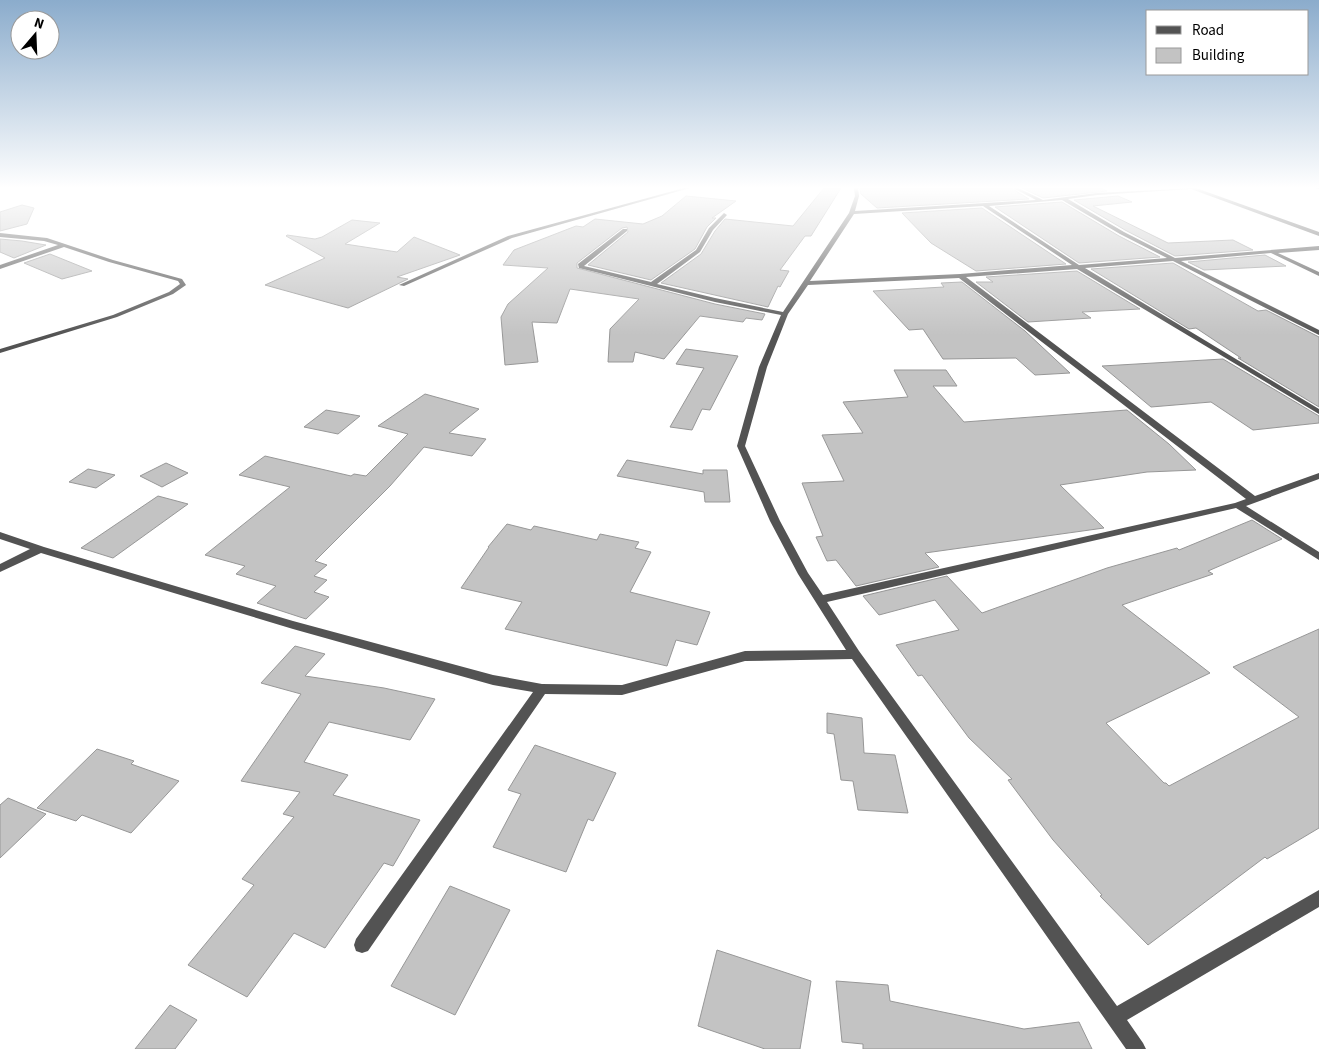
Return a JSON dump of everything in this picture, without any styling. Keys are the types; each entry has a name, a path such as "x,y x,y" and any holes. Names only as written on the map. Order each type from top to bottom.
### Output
{"street":[{"path":"0,351 115,316 183,285 180,280 111,262 45,239 22,237"},
{"path":"402,285 510,237"},
{"path":"615,237 581,264 581,267 651,285 785,314"},
{"path":"651,285 698,251 707,237"},
{"path":"836,237 785,314 763,367 742,446 775,521 803,574 855,654 1137,1049"},
{"path":"1033,237 1319,412"},
{"path":"1132,237 1319,333"},
{"path":"0,267 62,246"},
{"path":"805,283 960,276 1319,248"},
{"path":"1272,252 1319,274"},
{"path":"960,276 1254,500"},
{"path":"820,600 1238,505 1319,476"},
{"path":"1238,505 1319,557"},
{"path":"0,535 40,549 293,626 398,652 493,680 542,688 622,690 745,656 855,654"},
{"path":"0,568 40,549"},
{"path":"362,945 542,688"},
{"path":"1114,1018 1319,898"}],"building":[{"path":"288,237 315,239 322,237 357,237 345,244 397,252 414,237 460,255 397,277 408,279 348,308 265,285 325,258"},
{"path":"548,237 610,237 577,263 577,268 715,304 765,314 762,320 746,318 743,322 700,316 664,359 635,352 633,362 608,362 610,329 639,299 570,289 557,323 532,322 538,362 505,365 501,317 508,304 548,268 503,265 514,250"},
{"path":"622,237 702,237 695,249 651,280 588,265"},
{"path":"711,237 804,237 780,270 789,271 780,287 778,286 768,307 661,283 701,254"},
{"path":"925,237 1025,237 1066,264 976,271 931,243"},
{"path":"1040,237 1121,237 1160,257 1079,263"},
{"path":"1138,237 1156,237 1168,243 1233,240 1253,250 1175,256"},
{"path":"0,239 46,245 14,258 0,252"},
{"path":"50,254 92,271 62,279 24,263"},
{"path":"1265,255 1286,266 1204,270 1188,262"},
{"path":"1173,263 1258,311 1266,310 1319,337 1319,407 1238,358 1241,358 1196,328 1189,329 1091,269"},
{"path":"1077,271 1140,309 1082,312 1091,318 1028,322 976,282 993,282 986,277"},
{"path":"962,282 1025,331 1070,373 1035,375 1016,358 943,359 923,329 909,330 873,291 944,287 941,283"},
{"path":"686,349 738,356 710,410 702,409 692,430 670,427 704,368 676,364"},
{"path":"1223,359 1319,416 1319,423 1253,430 1211,402 1151,407 1102,366"},
{"path":"894,370 946,370 957,386 933,386 964,422 1127,410 1169,444 1196,470 1147,472 1060,485 1104,528 925,553 939,567 856,586 836,560 827,561 816,537 823,536 802,483 844,481 822,435 863,433 843,402 908,397"},
{"path":"425,394 479,409 449,433 486,439 472,456 424,447 390,486 315,561 327,565 314,576 327,580 314,592 329,597 306,619 257,603 276,586 236,574 245,566 205,555 290,487 239,475 265,456 351,476 354,474 366,476 408,434 378,426"},
{"path":"326,410 360,416 338,434 304,427"},
{"path":"627,460 703,474 703,470 727,470 730,502 705,502 704,492 617,476"},
{"path":"166,463 188,473 162,487 140,476"},
{"path":"88,469 115,475 96,488 69,482"},
{"path":"158,496 188,504 113,558 81,548"},
{"path":"1252,520 1282,539 1208,571 1213,574 1122,605 1210,673 1106,723 1169,786 1299,717 1233,667 1319,629 1319,828 1267,859 1265,857 1148,945 1100,896 1102,895 1053,840 1008,780 1012,779 969,738 922,675 918,676 896,645 959,630 935,600 879,615 863,596 947,576 982,613 1107,568 1177,548 1179,550"},
{"path":"507,524 531,530 534,526 597,540 600,534 639,542 635,548 651,552 630,592 710,612 697,645 676,640 667,666 505,629 522,602 461,588 488,547"},
{"path":"295,646 325,654 305,676 384,688 435,699 410,740 329,722 304,762 348,775 333,795 420,820 393,866 384,863 325,948 294,933 247,997 188,965 254,885 242,879 294,817 283,814 300,792 241,781 301,694 261,683"},
{"path":"827,713 862,718 864,753 895,755 908,813 858,810 853,781 841,780 834,734 827,733"},
{"path":"535,745 616,773 593,821 588,819 566,872 493,847 521,794 508,790"},
{"path":"97,749 134,761 131,764 179,781 131,833 82,815 76,821 37,808"},
{"path":"8,798 46,814 0,858 0,805"},
{"path":"450,886 510,910 455,1015 391,986"},
{"path":"717,950 811,981 800,1049 765,1049 698,1026"},
{"path":"836,981 888,985 890,1001 1024,1029 1079,1022 1092,1049 863,1049 863,1044 842,1042"},
{"path":"170,1005 197,1020 175,1049 135,1049"}]}
